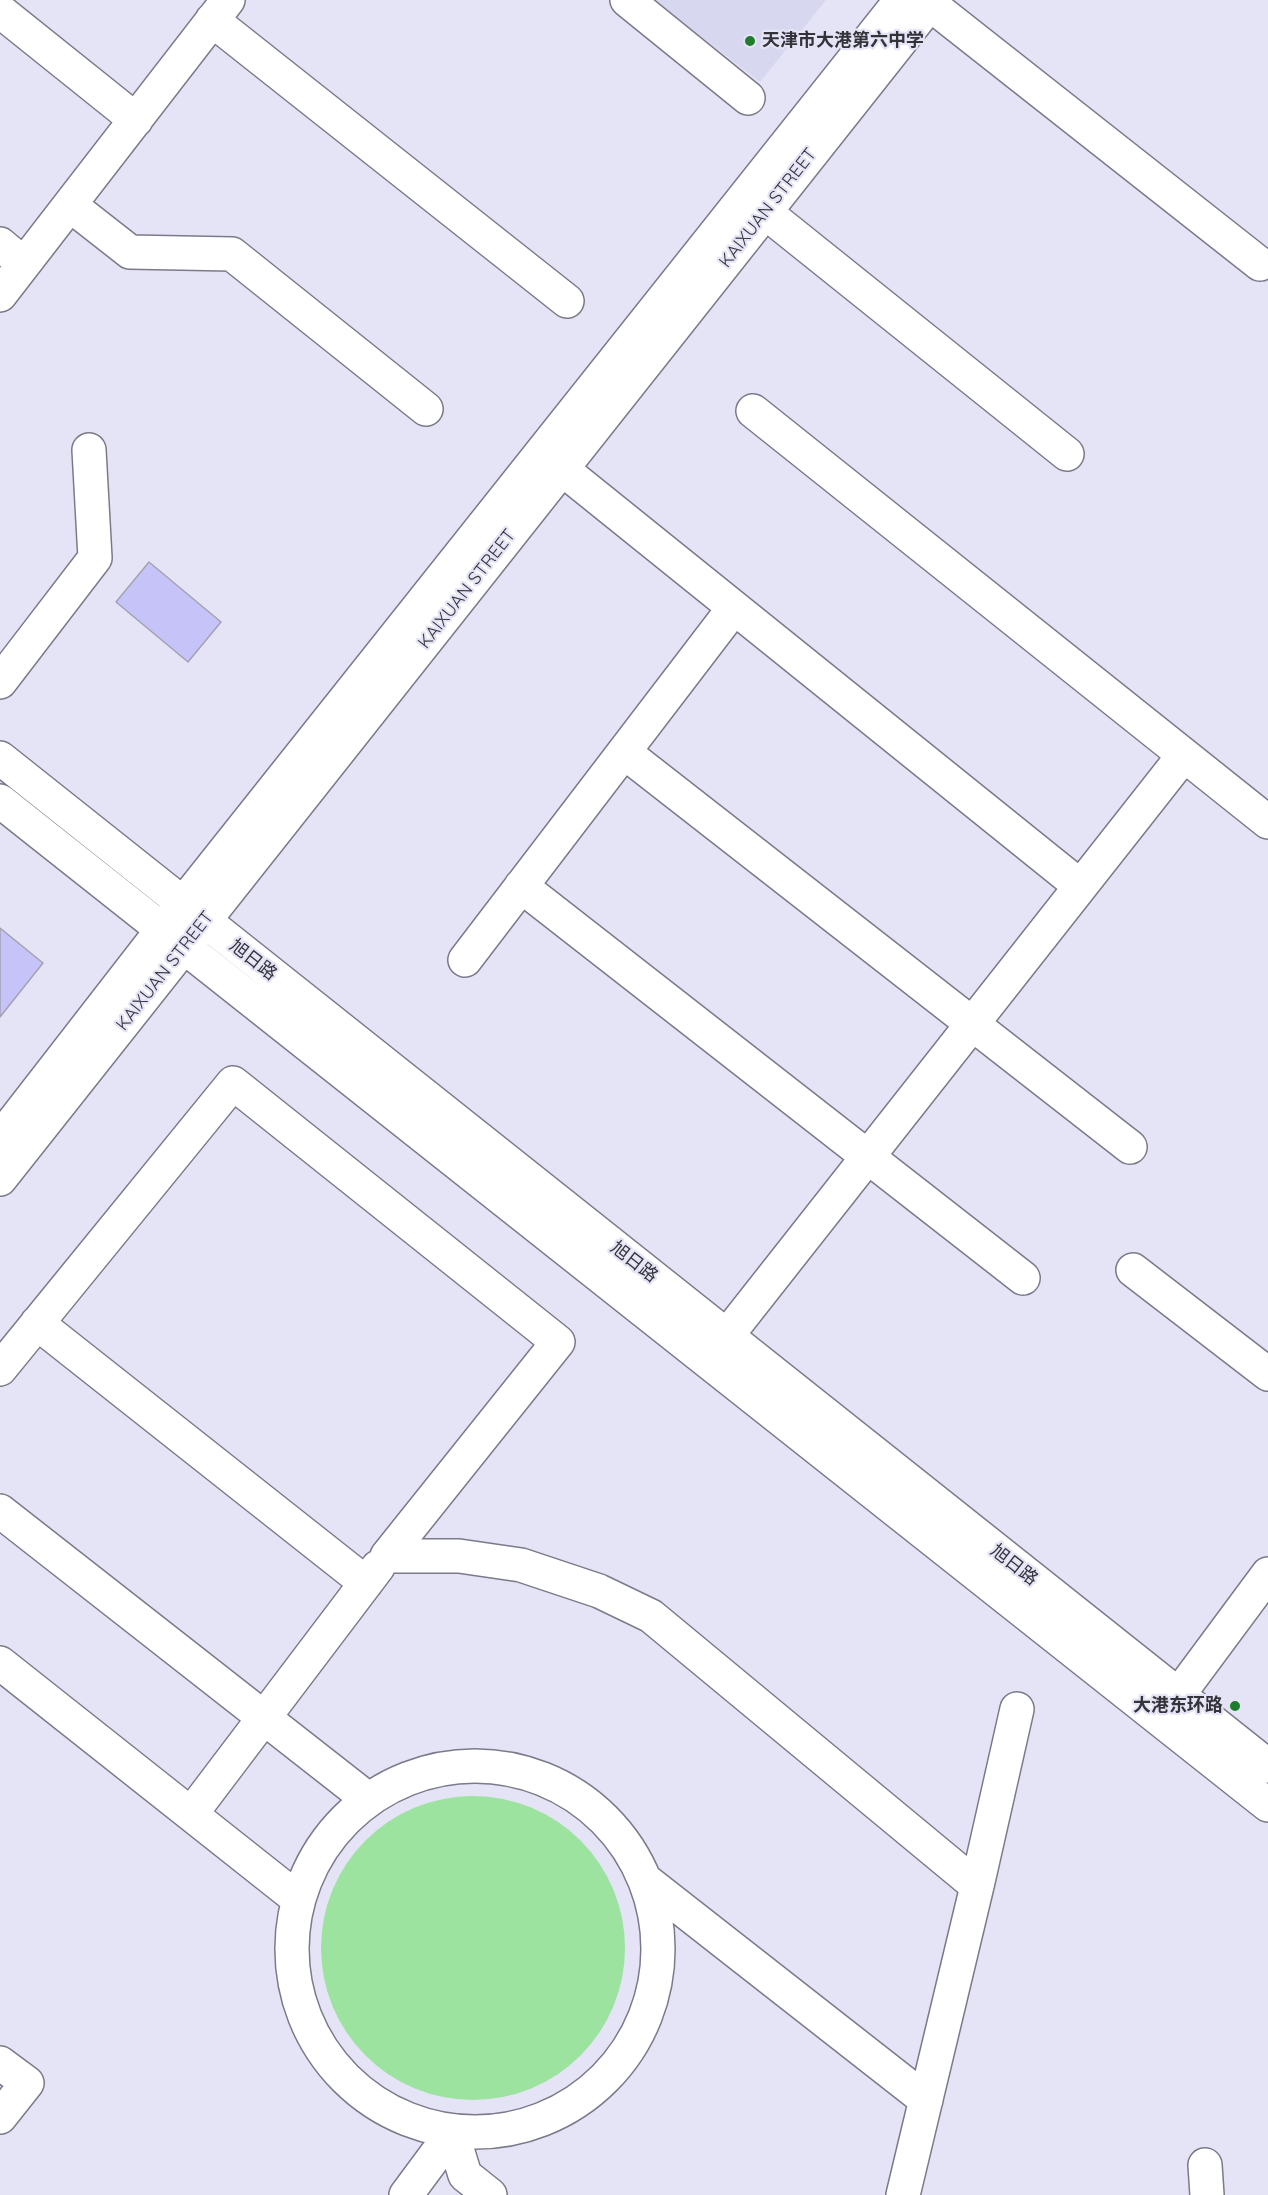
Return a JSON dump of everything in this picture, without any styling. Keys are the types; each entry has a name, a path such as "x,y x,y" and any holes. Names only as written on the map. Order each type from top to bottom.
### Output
{"street":[{"path":"627,0 748,98"},
{"path":"921,1 1260,264"},
{"name":"KAIXUAN STREET","path":"194,912 562,469 765,212 921,1"},
{"name":"KAIXUAN STREET","path":"0,1179 194,912 921,1"},
{"path":"0,295 12,254 70,205 220,10 567,301"},
{"path":"0,11 136,120"},
{"path":"70,205 130,252 232,254 426,409"},
{"path":"765,212 1067,454"},
{"path":"753,411 1268,822"},
{"path":"0,682 95,558 88,450"},
{"path":"562,469 733,609 1080,886"},
{"path":"465,960 733,609"},
{"path":"624,752 1130,1147"},
{"path":"707,1361 1184,755"},
{"name":"旭日路","path":"0,758 727,1336 1169,1707 1268,1805"},
{"name":"旭日路","path":"0,801 707,1361 1169,1707 1268,1766"},
{"path":"521,886 1023,1278"},
{"name":"KAIXUAN STREET","path":"0,1139 173,939"},
{"path":"0,1369 232,1083 558,1342 366,1583 191,1814"},
{"path":"1133,1270 1268,1374"},
{"path":"37,1323 366,1583"},
{"path":"0,1511 369,1800"},
{"path":"387,1556 459,1556 521,1564 599,1591 651,1616 977,1886"},
{"path":"1169,1707 1268,1574"},
{"path":"0,1663 298,1899"},
{"path":"903,2195 1017,1709"},
{"path":"465,1765 523,1772 574,1794 616,1832 645,1880 658,1935 654,1990 633,2043 597,2086 550,2117 496,2131 452,2133 385,2109 339,2072 306,2022 291,1966 295,1907 298,1899 318,1852 356,1807 407,1777 465,1765"},
{"path":"645,1880 926,2100"},
{"path":"0,2063 27,2084 0,2118"},
{"path":"406,2195 452,2133"},
{"path":"452,2133 465,2175 490,2195"}],"shaded area":[{"name":"天津市大港第六中学","path":"654,0 826,0 760,82"}],"green space":[{"path":"473,1796 503,1799 531,1808 557,1822 580,1841 599,1864 613,1890 622,1918 625,1948 622,1978 613,2006 599,2032 580,2055 557,2074 531,2088 503,2097 473,2100 443,2097 415,2088 389,2074 366,2055 347,2032 333,2006 324,1978 321,1948 324,1918 333,1890 347,1864 366,1841 389,1822 415,1808 443,1799"}],"building":[{"path":"149,562 221,622 188,662 116,602"},
{"path":"0,928 43,963 0,1017"}],"place":[{"name":"天津市大港第六中学","path":"750,41"},
{"name":"大港东环路","path":"1235,1706"}]}
